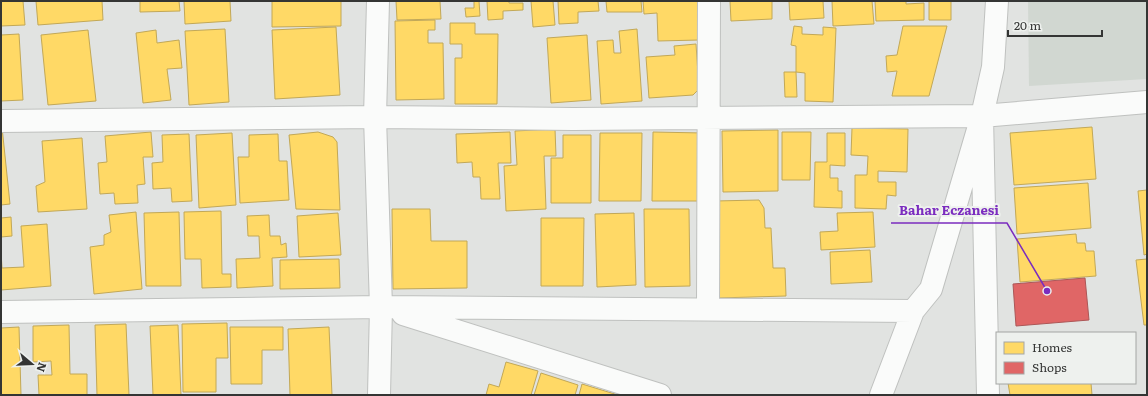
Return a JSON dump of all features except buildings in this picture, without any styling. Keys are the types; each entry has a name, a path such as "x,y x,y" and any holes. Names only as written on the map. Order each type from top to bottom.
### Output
{"street":[{"path":"378,1 375,117 381,307 379,395"},
{"path":"708,309 710,118 709,1"},
{"path":"881,395 913,311 931,289 982,116 993,67 997,1"},
{"path":"1,121 375,117 573,119 982,116 1147,102"},
{"path":"982,116 988,395"},
{"path":"381,307 660,395"},
{"path":"1,312 381,307 913,311"}],"shaded area":[{"path":"1028,1 1147,1 1147,79 1029,86"}],"place":[{"name":"Bahar Eczanesi","path":"1047,291"}]}
